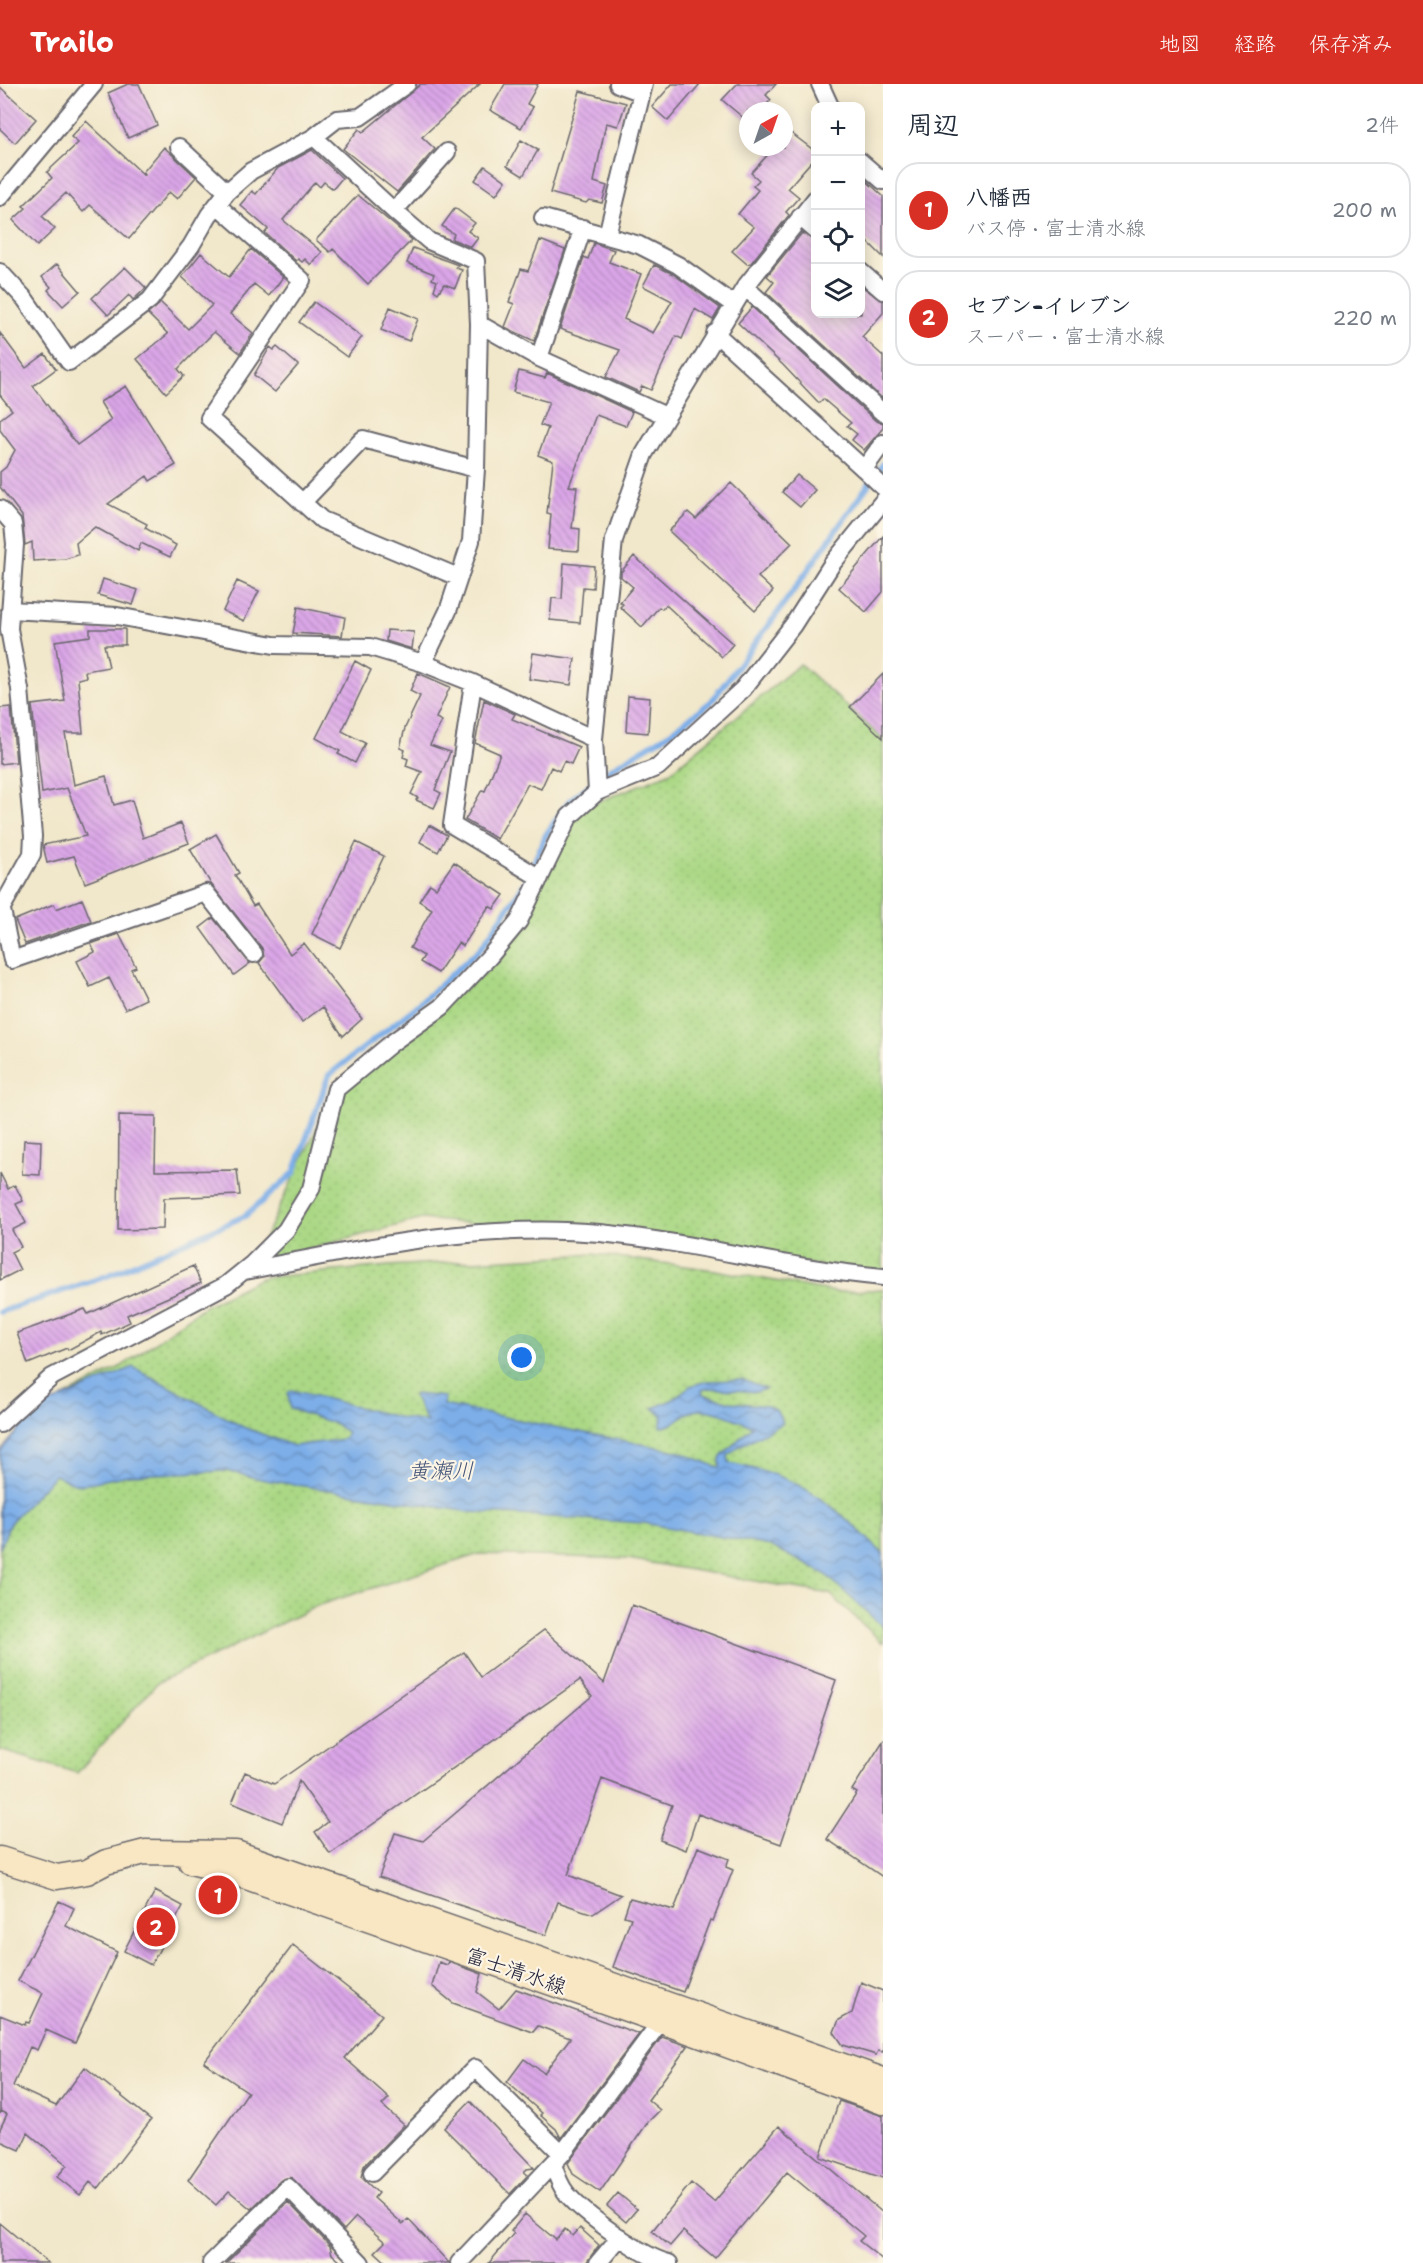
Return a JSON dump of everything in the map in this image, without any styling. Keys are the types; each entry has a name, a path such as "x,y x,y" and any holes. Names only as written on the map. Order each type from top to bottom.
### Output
{"main road":[{"name":"富士清水線","path":"146,1851 229,1871 661,2021 883,2102"},
{"name":"富士清水線","path":"0,1859 57,1877 87,1872 115,1858 146,1851 236,1852 883,2080"}],"street":[{"path":"0,197 94,84"},
{"path":"0,272 25,299 69,362 150,300 191,246 222,199 251,171 314,137 338,119 360,117 407,84"},
{"path":"607,235 642,88 618,84"},
{"path":"820,84 828,102"},
{"path":"314,137 429,241 476,261 479,324 476,469 471,541 448,611 423,663"},
{"path":"179,147 222,199 302,280 209,418 322,520 458,577"},
{"path":"394,211 447,152"},
{"path":"865,165 883,181"},
{"path":"597,792 594,740 614,540 644,454 715,333 745,287 811,204"},
{"path":"800,217 811,227"},
{"path":"543,218 639,245 678,266 734,305"},
{"path":"538,358 583,228"},
{"path":"865,275 883,291"},
{"path":"745,287 883,413"},
{"path":"479,324 538,358 666,416"},
{"path":"0,1424 52,1377 226,1285 244,1271 286,1230 311,1189 336,1089 393,1042 442,1007 519,921 569,817 597,792 658,767 743,689 793,625 883,491 864,470 715,333"},
{"path":"302,503 363,439 476,469"},
{"path":"864,470 883,443"},
{"path":"0,509 14,524 15,544 9,629 20,689 33,836 32,854 1,911 12,960 206,893 254,954"},
{"path":"10,610 117,616 274,645 370,647 423,663 473,683 594,740"},
{"path":"473,683 452,825 540,878"},
{"path":"244,1271 400,1240 504,1232 599,1233 709,1248 848,1274 883,1277"},
{"path":"459,2263 557,2159 661,2021"},
{"path":"372,2173 475,2068 557,2159 565,2193 620,2237 660,2261 669,2263"},
{"path":"211,2263 288,2187 361,2263"},
{"path":"598,2263 620,2237"}],"green space":[{"path":"800,664 883,739 883,1275 650,1240 422,1219 252,1264 336,1089 499,962 578,810 669,773"},
{"path":"593,1254 715,1270 836,1292 883,1289 883,1643 830,1594 628,1559 479,1554 319,1605 157,1683 77,1773 0,1750 0,1460 32,1414 122,1366 205,1306 261,1278 388,1266"}],"water":[{"name":"黄瀬川","path":"133,1367 243,1427 294,1446 344,1439 347,1432 333,1423 290,1409 288,1393 292,1390 401,1418 427,1422 413,1396 415,1394 445,1397 443,1405 677,1451 720,1468 720,1458 752,1426 712,1411 695,1410 672,1424 660,1427 663,1416 653,1408 672,1400 690,1386 707,1381 743,1380 766,1389 757,1392 709,1388 702,1390 703,1394 730,1402 767,1406 776,1410 783,1423 738,1447 728,1456 729,1463 788,1480 820,1498 883,1554 883,1627 825,1574 771,1546 644,1523 470,1512 265,1480 226,1471 129,1475 79,1485 55,1475 10,1523 0,1549 0,1452 35,1410"}],"building":[{"path":"128,84 139,84 157,125 128,138 108,93"},
{"path":"421,84 480,84 422,137 435,149 397,192 343,149 359,129 363,132"},
{"path":"505,84 538,84 527,104 533,107 521,128 490,110"},
{"path":"672,84 700,84 668,121 652,107"},
{"path":"737,84 776,84 766,95 771,100 769,102 739,102 739,114 722,100"},
{"path":"0,87 36,119 15,143 0,129"},
{"path":"580,91 626,103 618,126 606,123 594,182 607,186 602,203 589,200 586,203 550,193"},
{"path":"86,121 145,176 143,172 164,147 196,177 177,199 169,192 129,239 90,205 83,212 66,193 42,216 55,229 37,246 13,220 26,208 23,206 52,178 47,172 78,143 71,137"},
{"path":"793,135 811,148 811,162 788,188 799,197 786,212 789,215 751,263 747,264 732,251 754,227 738,214 758,190 753,186 759,180 751,173 767,156 793,156"},
{"path":"521,140 538,150 523,176 507,166"},
{"path":"312,150 342,178 333,189 324,182 320,187 315,182 283,220 322,252 311,265 305,259 302,262 298,259 296,261 265,233 268,229 240,205 252,191 256,194 278,168"},
{"path":"485,166 506,181 496,195 475,180"},
{"path":"865,180 883,196 883,257 865,239"},
{"path":"358,195 412,240 368,284 333,249 330,252 316,240"},
{"path":"455,208 475,223 468,231 478,238 471,247 452,239 454,234 442,226"},
{"path":"802,233 811,238 811,318 865,318 865,289 883,301 883,313 862,337 883,356 883,399 766,292 774,282 767,276"},
{"path":"540,240 565,250 534,341 505,327 514,304 509,302 521,269 528,271"},
{"path":"594,243 614,250 609,262 641,274 624,319 653,333 672,301 643,286 654,265 673,274 720,308 713,320 695,309 682,339 676,336 651,390 642,386 639,392 606,377 620,350 560,329 584,257 588,259"},
{"path":"413,248 458,265 456,268 462,270 455,288 444,284 438,293 434,290 437,281 432,279 434,274 407,263"},
{"path":"251,249 283,277 269,296 254,284 230,314 253,333 240,353 214,332 178,369 184,376 166,393 137,359 168,334 148,314 161,303 188,329 212,305 182,277 201,253 229,277"},
{"path":"57,264 80,291 63,306 48,290 51,287 42,277"},
{"path":"125,267 146,288 133,300 129,295 108,315 92,298"},
{"path":"314,302 362,337 347,357 299,322"},
{"path":"390,307 418,319 409,341 381,330"},
{"path":"752,307 876,421 883,423 883,428 864,450 852,440 857,434 847,426 851,423 823,399 819,403 738,323"},
{"path":"0,333 26,368 45,354 56,369 33,386 77,445 111,420 100,402 126,386 176,465 150,481 147,476 108,504 147,524 145,528 176,545 170,557 141,543 138,551 95,527 76,543 78,555 65,559 33,561 32,542 25,545 22,516 0,487 0,472 6,467 15,450 0,430 0,419 12,410 0,395"},
{"path":"270,347 274,350 277,347 298,365 275,392 254,375"},
{"path":"519,371 545,378 547,373 632,412 626,426 596,415 569,486 577,487 572,528 580,529 579,551 548,549 551,514 547,513 553,461 538,455 548,428 540,425 549,402 513,392"},
{"path":"797,475 815,490 800,507 782,492"},
{"path":"731,483 792,543 758,577 773,591 755,611 669,531 688,512 696,519"},
{"path":"883,536 883,592 866,612 839,588"},
{"path":"634,556 733,644 722,657 666,605 662,609 659,607 642,627 620,607 623,604 620,602 633,587 621,577 621,572"},
{"path":"564,563 594,566 593,588 583,587 580,623 550,620 552,598 562,599"},
{"path":"103,579 138,590 133,605 98,595"},
{"path":"237,581 259,591 244,621 223,611"},
{"path":"298,607 345,617 342,636 293,633"},
{"path":"90,629 125,629 125,645 104,645 109,667 85,671 86,677 78,679 83,733 65,733 74,785 106,776 114,805 132,800 143,838 181,823 189,843 85,883 74,856 47,863 43,845 86,836 67,788 42,793 32,705 65,701 55,641 90,636"},
{"path":"387,630 414,632 412,649 386,641"},
{"path":"533,653 575,659 571,685 529,679"},
{"path":"355,661 371,670 342,731 365,743 355,763 338,754 340,751 316,738"},
{"path":"418,673 450,687 436,718 442,721 430,745 450,752 435,790 441,793 434,808 416,800 418,798 411,794 422,772 406,766 408,759 403,757 405,750 400,748 405,728 420,696 410,691"},
{"path":"883,674 883,738 850,707"},
{"path":"628,696 650,698 648,733 626,731"},
{"path":"484,700 515,714 512,719 579,747 571,764 564,761 559,771 551,767 541,789 528,784 497,839 465,820 482,790 485,791 500,754 475,743"},
{"path":"11,707 16,762 0,764 0,708"},
{"path":"429,825 447,835 438,852 420,842"},
{"path":"216,834 239,873 235,875 253,906 257,904 290,954 304,943 362,1019 343,1036 323,1007 302,1022 259,963 264,957 262,948 211,884 190,849"},
{"path":"356,842 384,856 340,948 312,934"},
{"path":"454,862 504,895 494,909 489,906 463,946 458,943 438,973 420,962 424,956 410,948 432,909 419,901 430,884 436,888"},
{"path":"82,899 91,921 25,944 15,920 54,904 56,909"},
{"path":"213,918 250,963 234,975 200,928"},
{"path":"119,934 136,967 131,969 146,999 125,1009 109,978 90,987 77,961 95,952 91,944"},
{"path":"119,1115 156,1116 155,1171 237,1170 240,1195 164,1198 163,1229 118,1230"},
{"path":"24,1140 41,1141 40,1175 22,1174"},
{"path":"0,1173 8,1189 15,1185 23,1201 16,1204 26,1223 12,1230 21,1247 11,1252 20,1270 0,1280"},
{"path":"193,1266 201,1283 127,1315 130,1322 102,1335 101,1332 68,1350 67,1348 28,1364 17,1333 85,1309 88,1314"},
{"path":"632,1605 836,1680 781,1844 698,1814 686,1850 660,1840 672,1805 602,1779 568,1875 621,1895 593,1914 558,1902 546,1935 379,1877 395,1833 423,1841 592,1696 580,1680 330,1854 315,1832 328,1822 299,1781 282,1823 232,1803 245,1772 274,1784 464,1652 481,1677 544,1630 604,1683"},
{"path":"883,1741 883,1877 827,1839 857,1793 852,1790"},
{"path":"698,1847 729,1859 726,1867 733,1870 713,1921 710,1920 683,1992 613,1967 631,1918 624,1916 630,1898 674,1910"},
{"path":"155,1891 183,1906 151,1965 124,1951"},
{"path":"59,1901 74,1908 66,1926 117,1952 75,2043 46,2030 37,2050 30,2047 13,2086 56,2106 85,2067 151,2120 98,2189 90,2182 80,2195 57,2177 67,2165 28,2133 20,2150 0,2141 0,2129 7,2114 1,2111 0,2114 0,2015 25,2025 26,2022 29,2023 43,1993 18,1981"},
{"path":"293,1945 382,2015 345,2058 389,2098 382,2105 404,2125 364,2166 361,2177 378,2193 374,2198 403,2224 408,2219 449,2263 387,2263 375,2252 385,2242 356,2217 344,2230 291,2177 281,2180 251,2209 229,2191 216,2205 188,2180 248,2092 204,2062"},
{"path":"439,1962 447,1965 449,1962 482,1974 477,1992 499,2009 516,1989 639,2034 561,2138 556,2129 540,2115 542,2113 507,2082 524,2059 544,2073 570,2038 538,2026 533,2032 453,2003 432,1986"},
{"path":"861,1982 883,1991 883,2052 878,2051 876,2055 843,2045 834,2032 839,2020 852,2013"},
{"path":"662,2037 688,2046 648,2100 660,2110 648,2122 600,2192 573,2174 568,2163"},
{"path":"470,2101 534,2168 524,2172 528,2175 510,2194 444,2128"},
{"path":"839,2101 883,2116 883,2178 820,2157"},
{"path":"779,2126 883,2213 883,2260 859,2241 864,2236 787,2172 715,2258 683,2231 670,2246 652,2231 691,2183 714,2202"},
{"path":"618,2193 637,2209 626,2222 607,2206"},
{"path":"288,2202 330,2246 332,2254 342,2263 226,2263"},
{"path":"525,2214 556,2240 565,2229 573,2236 580,2228 599,2245 586,2263 489,2263 514,2233 511,2231"},
{"path":"0,2223 48,2263 0,2263"}],"waterway":[{"path":"0,1312 107,1276 245,1216 294,1173 329,1075 416,1007 481,948 525,883 546,835 569,801 612,768 670,733 711,702 779,611 883,464"}],"place":[{"name":"八幡西","path":"218,1895"},
{"name":"セブン-イレブン","path":"156,1927"}]}
